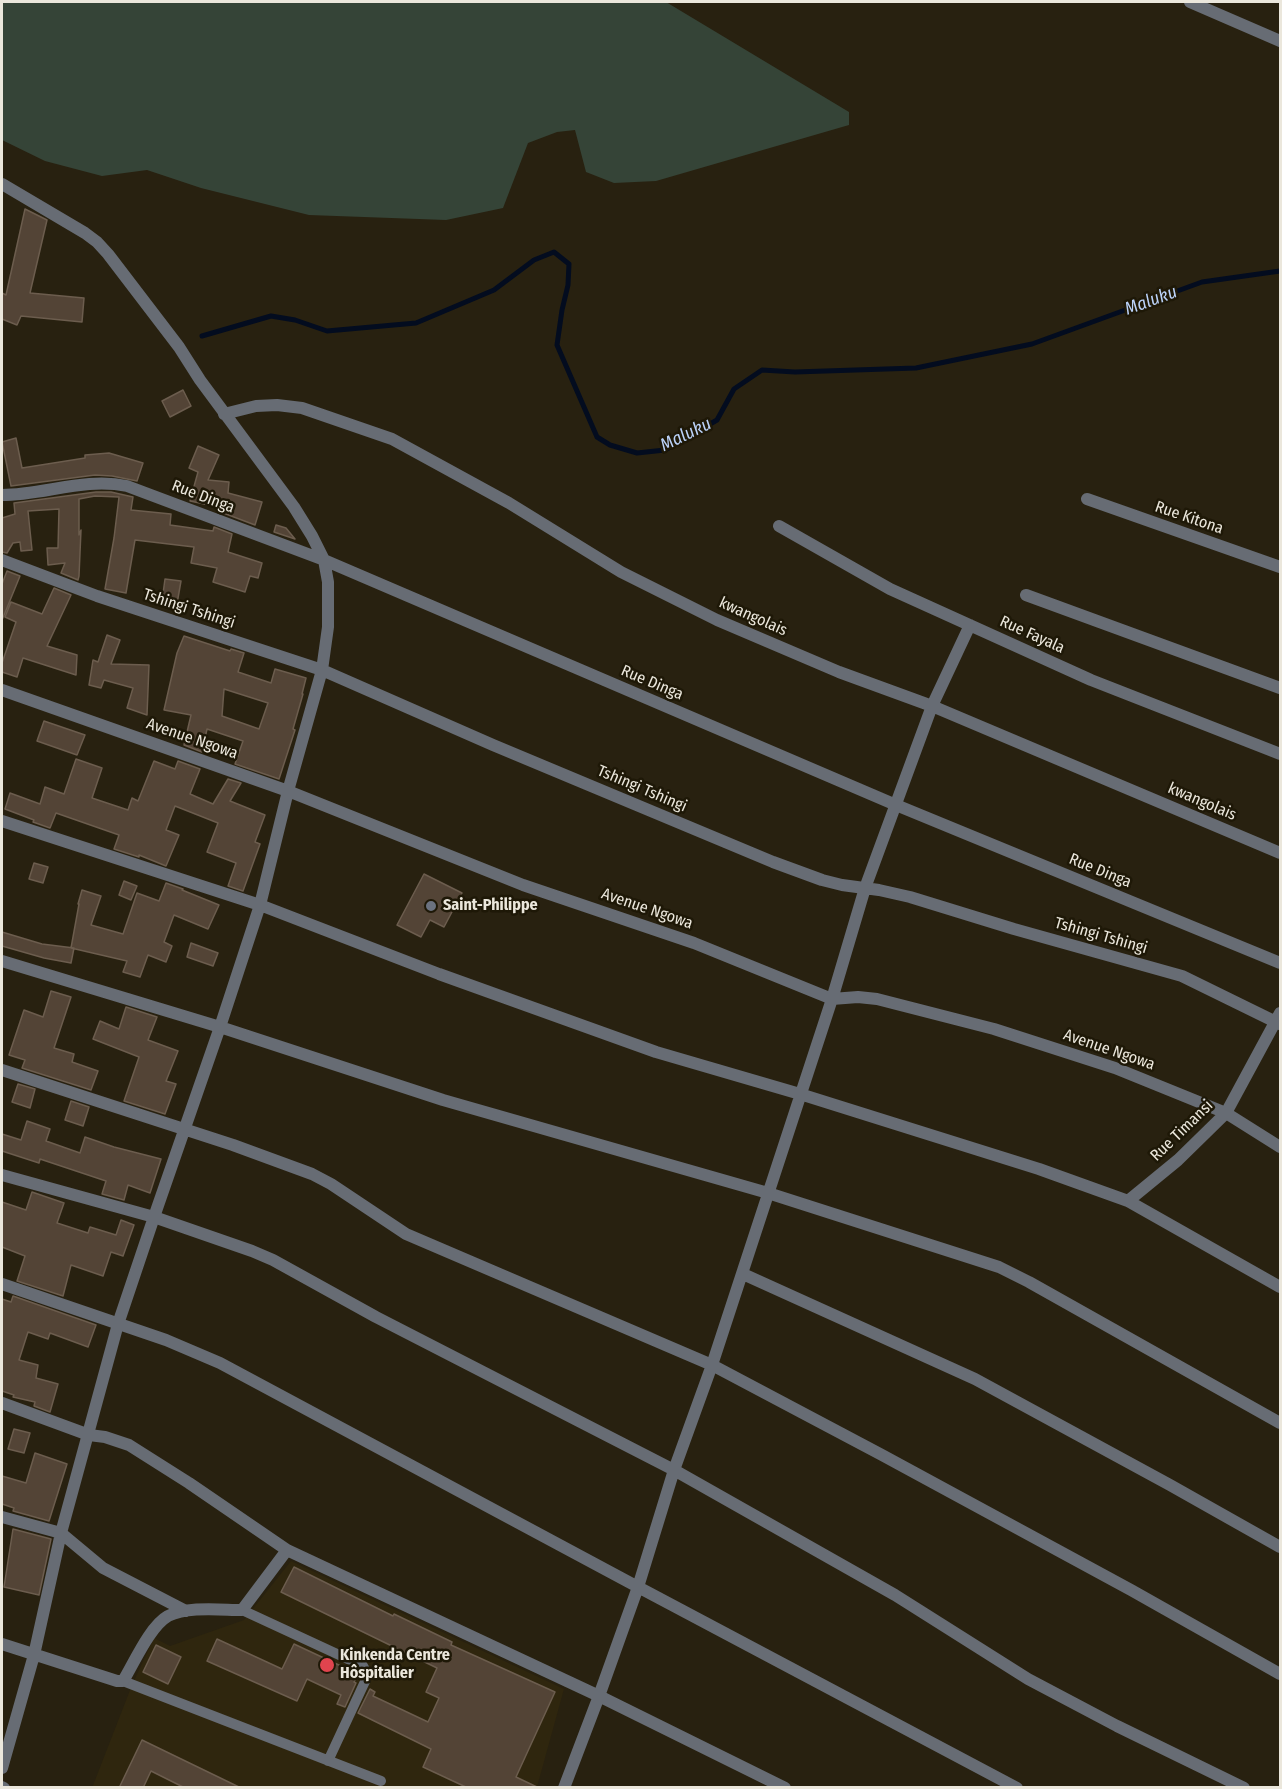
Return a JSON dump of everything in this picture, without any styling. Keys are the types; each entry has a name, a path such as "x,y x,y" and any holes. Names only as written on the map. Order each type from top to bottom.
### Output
{"street":[{"path":"1190,2 1281,40"},
{"path":"2,184 85,233 108,254 294,507 324,560 329,609 322,670 288,790 260,905 118,1324 61,1533 34,1655 2,1767"},
{"name":"kwangolais","path":"224,414 256,406 277,405 302,408 392,439 509,503 621,572 717,620 839,672 932,706 1281,853"},
{"name":"Rue Dinga","path":"2,495 20,495 86,483 114,483 127,486 324,560 896,805 1281,963"},
{"name":"Rue Kitona","path":"1087,499 1281,567"},
{"name":"Rue Fayala","path":"779,526 879,583 1091,680 1281,754"},
{"name":"Tshingi Tshingi","path":"2,560 97,596 322,670 493,745 773,862 842,885 910,897 1182,976 1279,1020"},
{"path":"1026,595 1281,688"},
{"path":"566,1787 638,1587 674,1470 743,1274 832,999 865,888 932,706 970,625"},
{"name":"Avenue Ngowa","path":"2,690 288,790 523,885 694,943 832,999 858,997 877,999 994,1029 1115,1068 1226,1113 1281,1147"},
{"path":"2,821 260,905 439,974 656,1052 800,1094 1039,1169 1128,1201 1281,1287"},
{"path":"2,961 220,1027 443,1100 768,1193 999,1267 1281,1423"},
{"name":"Rue Timansi","path":"1128,1201 1178,1161 1226,1113 1279,1020"},
{"path":"2,1070 233,1145 312,1174 406,1234 712,1365 1110,1578 1281,1674"},
{"path":"2,1175 154,1217 273,1260 376,1317 674,1470 896,1595 1028,1679 1117,1726 1244,1788"},
{"path":"743,1274 975,1379 1281,1547"},
{"path":"2,1284 166,1340 220,1363 1017,1788"},
{"path":"2,1403 88,1435 117,1440 129,1445 286,1550 599,1696 785,1788"},
{"path":"2,1516 61,1533 103,1568 186,1611"},
{"path":"2,1644 123,1682 154,1629 167,1617 186,1611 242,1610 286,1550"}],"lane":[{"path":"242,1610 363,1666 366,1670 368,1675 328,1761"},
{"path":"123,1682 381,1781"}],"shaded area":[{"name":"Kinkenda Centre Hôspitalier","path":"291,1561 564,1689 537,1787 92,1788 132,1685 154,1638 170,1646 244,1620"}],"green space":[{"path":"2,2 666,2 849,112 849,125 656,181 614,183 586,172 575,130 557,132 528,143 503,208 446,220 309,215 201,188 147,170 102,176 45,161 2,140"}],"building":[{"path":"25,209 47,220 30,293 84,298 82,322 21,316 17,325 2,319 2,293 6,295"},
{"path":"183,390 191,406 170,417 162,401"},
{"path":"16,438 22,468 85,458 85,455 109,453 143,463 137,481 95,475 11,486 2,442"},
{"path":"198,446 219,455 208,480 229,482 228,493 262,502 255,525 218,511 219,507 190,501 198,472 189,468"},
{"path":"111,492 133,497 131,510 171,514 170,525 213,531 214,527 232,534 228,552 262,563 258,578 250,576 245,592 213,582 217,568 191,563 194,547 135,540 126,593 105,589 119,497 95,496 79,499 79,535 81,530 78,580 61,573 65,563 48,565 47,548 58,548 59,509 28,511 32,550 21,551 20,542 13,543 7,553 2,552 2,518 15,514 14,503"},
{"path":"276,525 286,528 295,539 274,532"},
{"path":"7,571 20,576 2,620 2,584"},
{"path":"165,579 181,581 177,604 162,601"},
{"path":"54,588 71,595 47,646 77,655 76,675 23,658 17,677 2,672 2,663 16,622 5,617 11,602 42,614"},
{"path":"107,635 120,640 111,664 149,665 147,715 127,708 133,688 104,680 101,688 89,685 93,660 98,662"},
{"path":"184,636 230,651 231,649 244,653 238,672 271,683 275,669 306,678 293,729 295,730 279,779 235,764 243,741 207,729 202,752 184,745 191,715 164,710 177,653","holes":["224,689 268,703 259,729 222,716"]},
{"path":"44,721 85,735 77,755 37,741"},
{"path":"76,759 102,768 92,798 128,810 132,798 138,801 154,761 175,769 178,761 200,769 190,794 213,804 228,779 241,783 230,801 265,815 255,842 260,844 243,891 228,886 236,863 207,852 218,823 175,806 166,830 179,835 166,866 139,855 139,857 114,849 119,835 56,813 50,828 5,809 10,793 40,804 45,787 64,794"},
{"path":"34,863 48,867 43,883 29,879"},
{"name":"Saint-Philippe","path":"424,874 462,893 444,927 430,920 421,937 397,925"},
{"path":"124,881 137,886 131,900 119,895"},
{"path":"166,883 219,905 208,929 174,915 164,942 172,946 166,962 148,955 140,977 123,972 127,961 71,948 82,890 101,896 91,925 123,934 137,893 159,901"},
{"path":"2,932 42,944 74,948 71,963 2,946"},
{"path":"191,943 218,953 213,966 187,957"},
{"path":"51,991 71,997 54,1048 74,1054 72,1062 98,1071 91,1090 22,1068 25,1060 9,1055 24,1010 43,1017"},
{"path":"126,1007 157,1017 148,1040 178,1051 166,1081 176,1084 165,1114 124,1101 139,1057 93,1039 100,1021 119,1029"},
{"path":"18,1084 35,1089 30,1108 12,1102"},
{"path":"71,1101 89,1107 83,1126 65,1120"},
{"path":"27,1121 50,1129 46,1141 80,1153 85,1137 161,1159 150,1193 128,1185 124,1200 102,1194 106,1181 40,1159 39,1163 2,1151 2,1134 21,1140"},
{"path":"32,1192 64,1203 57,1223 88,1233 90,1227 116,1235 121,1220 134,1225 123,1256 111,1252 103,1276 71,1265 63,1296 17,1281 25,1256 2,1247 2,1202 26,1210"},
{"path":"13,1296 96,1325 88,1347 50,1333 48,1339 28,1332 19,1360 38,1365 36,1378 58,1384 50,1412 34,1406 35,1402 13,1397 14,1395 2,1391 2,1299 11,1302"},
{"path":"14,1429 30,1433 24,1453 8,1449"},
{"path":"35,1453 67,1464 49,1521 13,1511 14,1508 2,1504 2,1476 26,1483"},
{"path":"13,1529 51,1539 39,1595 4,1587"},
{"path":"294,1567 393,1616 394,1614 452,1642 451,1645 555,1692 516,1777 539,1788 468,1788 423,1767 431,1749 358,1713 370,1689 375,1692 373,1696 428,1722 439,1698 426,1692 437,1668 281,1592"},
{"path":"217,1639 282,1669 294,1644 358,1674 354,1682 356,1683 345,1707 337,1704 341,1695 307,1679 297,1701 207,1661"},
{"path":"156,1645 181,1657 168,1684 143,1672"},
{"path":"142,1740 241,1788 185,1788 151,1771 143,1788 119,1788"}],"waterway":[{"name":"Maluku","path":"202,336 271,316 295,320 327,331 416,323 494,290 534,260 554,252 569,264 568,285 557,345 597,437 610,445 637,453 665,450 717,420 734,389 762,370 795,372 916,368 1032,344 1202,282 1280,271"}],"place":[{"name":"Saint-Philippe","path":"431,906"},
{"name":"Kinkenda Centre Hôspitalier","path":"327,1665"}]}
